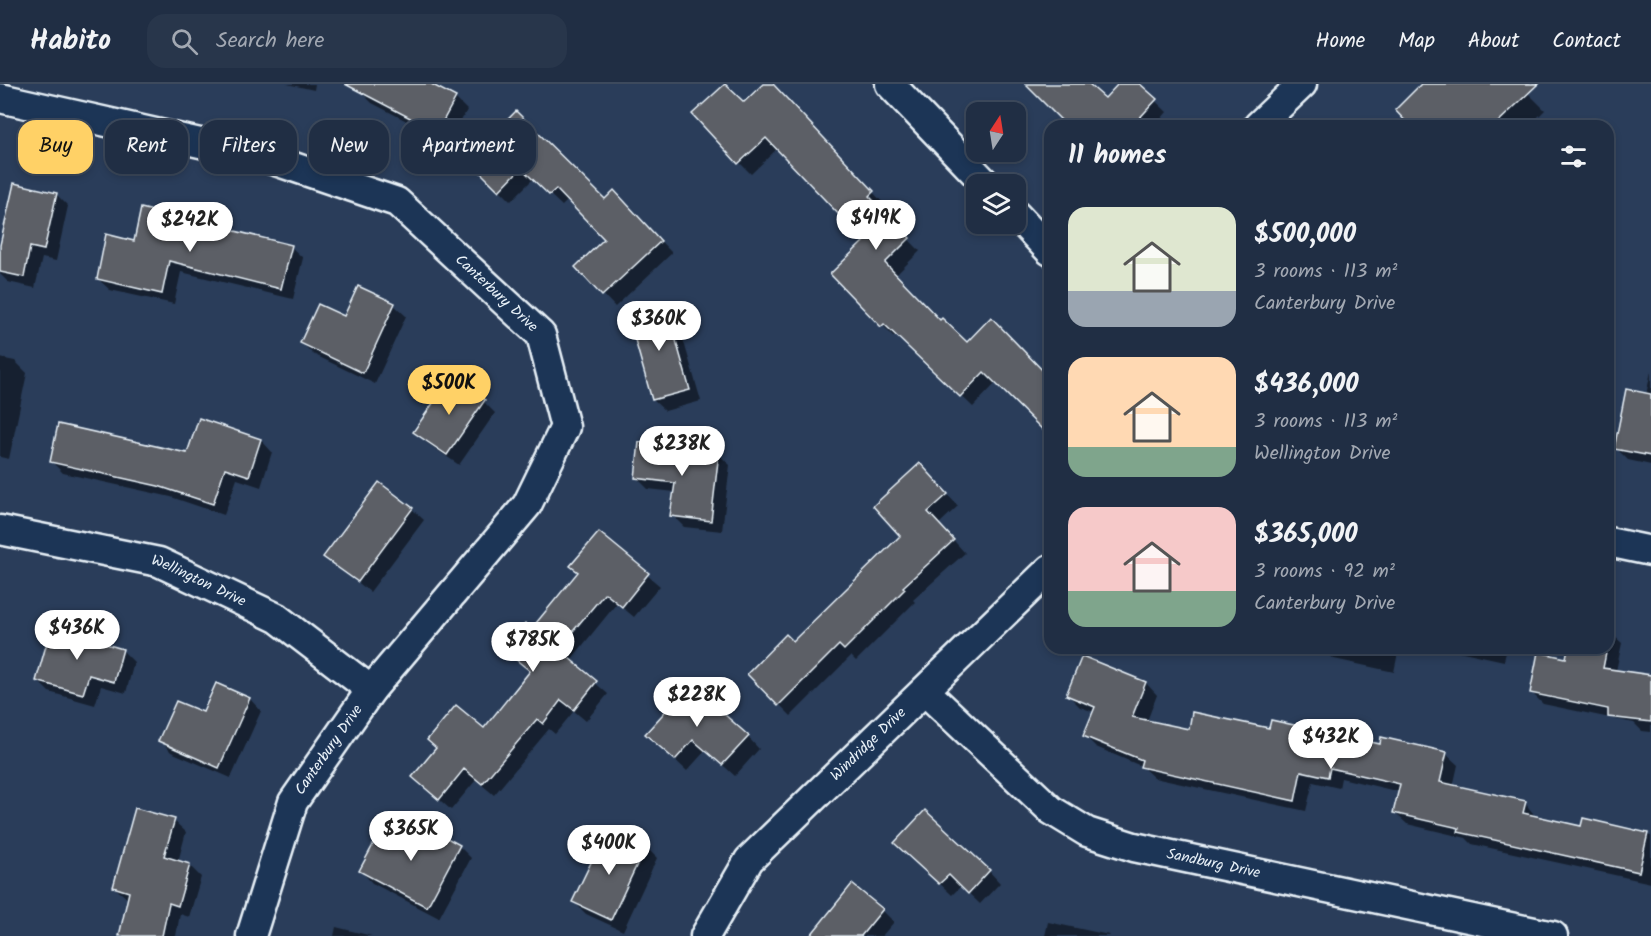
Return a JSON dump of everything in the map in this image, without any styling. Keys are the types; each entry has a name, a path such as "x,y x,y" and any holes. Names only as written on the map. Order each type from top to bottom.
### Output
{"street":[{"path":"890,84 976,174"},
{"path":"1264,120 1302,84"},
{"name":"Canterbury Drive","path":"0,98 267,158 397,202 541,335 565,426 526,505 371,690 293,802 251,936"},
{"path":"1026,226 1044,245"},
{"name":"Wellington Drive","path":"0,530 159,562 277,618 371,690"},
{"path":"1614,543 1651,551"},
{"name":"Windridge Drive","path":"705,936 749,860 1044,575"},
{"name":"Sandburg Drive","path":"925,691 1051,810 1087,832 1134,847 1553,936"}],"building":[{"path":"345,84 431,84 456,97 444,120 414,120"},
{"path":"725,84 744,102 763,84 773,84 874,191 869,196 910,238 885,263 940,320 942,318 967,342 991,317 1044,372 1044,431 984,372 960,397 884,324 881,327 830,274 864,241 766,138 738,164 692,114"},
{"path":"1025,84 1089,84 1105,98 1118,84 1140,84 1157,99 1138,120 1061,120"},
{"path":"1421,84 1538,84 1500,120 1404,120 1395,110"},
{"path":"516,111 525,120 507,120"},
{"path":"536,131 605,199 614,190 661,241 602,296 575,267 604,239 556,189 549,195 527,174 536,174"},
{"path":"482,174 515,174 499,191"},
{"path":"14,183 57,193 44,250 30,247 24,277 0,272 0,245"},
{"path":"141,208 292,245 281,289 169,261 162,294 97,279 106,234 134,241"},
{"path":"358,286 395,303 363,373 300,343 318,304 344,316"},
{"path":"666,305 690,390 652,400 628,315"},
{"path":"451,377 485,400 447,455 413,432"},
{"path":"1626,389 1651,394 1651,456 1614,449"},
{"path":"199,418 261,439 249,476 225,468 213,504 158,486 50,462 58,424 187,453"},
{"path":"639,442 719,452 711,521 670,516 675,483 635,478"},
{"path":"920,463 948,494 928,512 954,540 903,587 905,589 844,650 839,645 778,706 747,674 786,634 793,641 900,536 873,506"},
{"path":"379,482 413,508 358,582 323,557"},
{"path":"599,532 649,573 622,607 605,593 558,649 597,681 574,710 561,700 543,724 537,719 482,784 464,769 439,800 412,777 436,748 427,740 456,705 484,728 530,671 504,650 525,623 532,628 578,572 570,566"},
{"path":"51,628 123,649 114,682 89,675 83,694 36,681"},
{"path":"1538,654 1566,658 1567,654 1606,654 1603,668 1651,675 1651,722 1608,717 1608,709 1530,693"},
{"path":"1082,656 1146,682 1132,717 1189,729 1192,712 1269,728 1271,720 1380,744 1381,737 1447,752 1440,782 1526,801 1523,813 1581,826 1583,818 1648,833 1639,872 1458,832 1459,828 1393,813 1400,784 1330,768 1328,777 1301,771 1295,801 1140,767 1142,760 1083,736 1095,707 1066,695"},
{"path":"216,683 250,698 219,768 158,741 176,701 203,712"},
{"path":"690,684 749,736 722,765 693,740 675,760 645,734"},
{"path":"135,808 175,819 164,856 190,864 178,906 169,903 162,936 119,936 129,892 113,887"},
{"path":"925,810 990,870 968,894 949,875 939,884 894,843"},
{"path":"416,821 460,845 427,907 359,871 380,832 403,844"},
{"path":"618,832 646,845 611,920 572,902 598,848 608,853"},
{"path":"852,884 883,909 861,936 810,936"}]}
